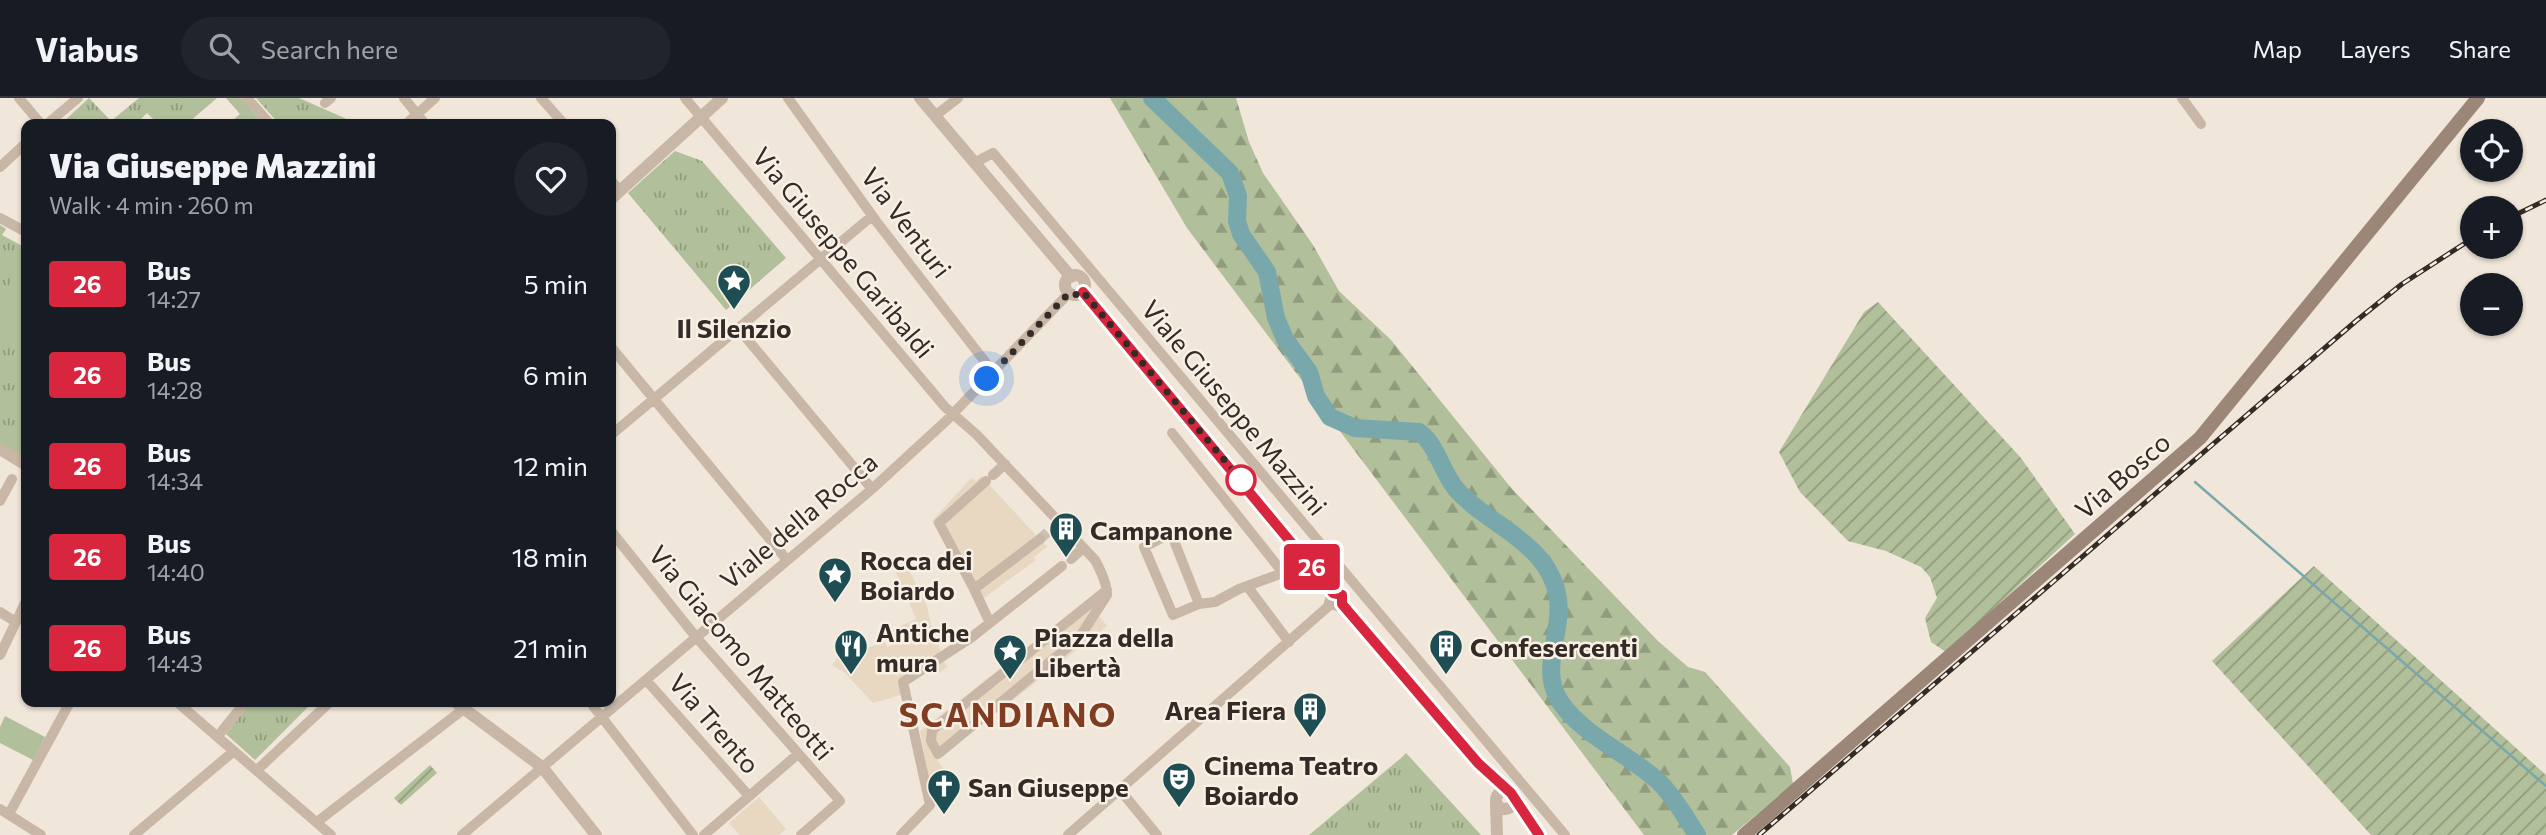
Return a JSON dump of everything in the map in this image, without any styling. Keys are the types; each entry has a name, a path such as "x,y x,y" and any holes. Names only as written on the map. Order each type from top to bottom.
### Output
{"main road":[{"name":"Via Bosco","path":"1744,835 2200,438 2478,98"}],"street":[{"path":"19,98 37,119"},
{"path":"53,119 78,98"},
{"path":"247,98 266,119"},
{"path":"404,98 421,119"},
{"path":"412,119 435,98"},
{"path":"541,98 560,119"},
{"name":"Via Giuseppe Garibaldi","path":"685,98 952,415 1005,464 1083,548 1099,568 1107,590"},
{"path":"616,195 722,98"},
{"name":"Via Venturi","path":"788,98 872,216 993,372"},
{"path":"920,98 1071,277 1083,279 1083,292 1078,295 1069,293 1066,284 1071,277"},
{"path":"936,115 958,98"},
{"path":"2182,98 2202,124"},
{"path":"0,167 21,148"},
{"name":"Viale Giuseppe Mazzini","path":"974,163 993,153 1566,835"},
{"path":"616,431 872,216"},
{"path":"0,218 21,229"},
{"name":"Viale Giuseppe Mazzini","path":"1083,292 1310,563 1335,601 1478,763 1504,801 1539,835"},
{"name":"Viale della Rocca","path":"616,704 872,489 952,415 1069,293"},
{"path":"738,328 872,489"},
{"path":"616,353 787,560"},
{"path":"1172,433 1284,574"},
{"path":"0,449 21,463"},
{"path":"990,623 939,523 1005,464"},
{"path":"0,501 12,479"},
{"path":"974,589 1059,522"},
{"path":"1199,604 1171,533 1144,547 1173,615 1199,604 1215,602 1247,586 1310,563"},
{"name":"Via Giacomo Matteotti","path":"616,537 696,637 840,802 801,835"},
{"path":"907,833 930,804 903,682 990,623 1083,548"},
{"path":"1247,586 1289,642"},
{"path":"1107,590 1107,595 1083,634 938,754 931,741 932,730 1107,590"},
{"path":"1068,835 1335,601"},
{"path":"0,612 16,622"},
{"path":"0,655 21,612"},
{"path":"1020,659 1033,676"},
{"name":"Via Trento","path":"646,680 749,796"},
{"path":"41,835 4,811 67,707"},
{"path":"183,707 257,770 321,830 458,707"},
{"path":"218,736 240,707"},
{"path":"257,770 325,707"},
{"path":"463,707 542,767 592,833"},
{"path":"594,707 693,835"},
{"name":"Viale della Rocca","path":"462,835 612,707"},
{"path":"134,835 234,751"},
{"path":"704,835 798,754"},
{"path":"1120,790 1157,835"},
{"path":"1497,833 1504,801"}],"green space":[{"path":"89,98 109,119 66,119"},
{"path":"139,98 217,98 192,119 153,119 147,113 141,119 113,119"},
{"path":"226,98 241,98 259,119 234,119 240,114"},
{"path":"256,98 299,98 347,119 275,119"},
{"path":"1110,98 1236,98 1249,142 1263,173 1313,245 1339,291 1391,340 1512,489 1658,641 1688,667 1705,672 1790,767 1793,784 1732,835 1644,835 1187,228"},
{"path":"675,151 702,161 786,258 726,310 628,193"},
{"path":"0,225 6,229 2,235 21,245 21,456 0,444"},
{"path":"21,262 21,342 0,331 0,303"},
{"path":"1878,302 2021,458 2075,534 1946,652 1931,642 1925,618 1937,598 1930,577 1921,567 1886,551 1848,541 1800,492 1779,452 1864,312"},
{"path":"2314,566 2546,775 2546,835 2371,835 2212,661"},
{"path":"247,707 308,707 255,760 226,734"},
{"path":"5,716 45,737 33,760 0,743 0,727"},
{"path":"1406,753 1481,835 1309,835 1401,758"},
{"path":"430,765 437,773 401,805 394,798"}],"shaded area":[{"path":"981,476 1047,547 1034,557 1036,560 977,603 932,521 971,478 976,481"},
{"path":"906,564 927,606 932,629 947,667 938,674 931,664 908,683 911,692 873,703 845,673 832,665 843,650 844,656 884,642 888,647 898,641 892,630 916,619 895,570"},
{"name":"Piazza della Libertà","path":"1087,601 1107,626 937,760 948,775 931,789 920,731"},
{"path":"759,797 786,829 779,835 740,835 729,823"}],"waterway":[{"path":"1152,98 1230,173 1238,196 1237,221 1241,234 1267,272 1276,318 1285,339 1309,372 1316,396 1330,417 1355,428 1419,432 1431,444 1456,489 1531,549 1553,579 1558,599 1559,612 1551,665 1554,690 1561,703 1595,736 1660,783 1697,835"},
{"path":"2195,482 2546,786"}],"tunnel":[{"path":"1040,539 1049,531"}],"railway":[{"path":"2523,211 2546,200"},
{"path":"1759,835 2356,321 2402,284 2460,246"}],"bus line":[{"name":"26","path":"1083,292 1333,593 1342,595 1342,604 1423,700 1478,763 1511,793 1539,835"}],"place":[{"name":"Il Silenzio","path":"734,311"},
{"name":"Campanone","path":"1066,559"},
{"name":"Rocca dei Boiardo","path":"835,604"},
{"name":"Antiche mura","path":"851,676"},
{"name":"Confesercenti","path":"1446,676"},
{"name":"Piazza della Libertà","path":"1010,681"},
{"name":"Area Fiera","path":"1310,739"},
{"name":"Cinema Teatro Boiardo","path":"1179,809"},
{"name":"San Giuseppe","path":"944,816"}],"district":[{"name":"SCANDIANO","path":"1008,713"}],"route":[{"path":"987,379 1069,293 1078,295 1083,292 1241,480"}]}
